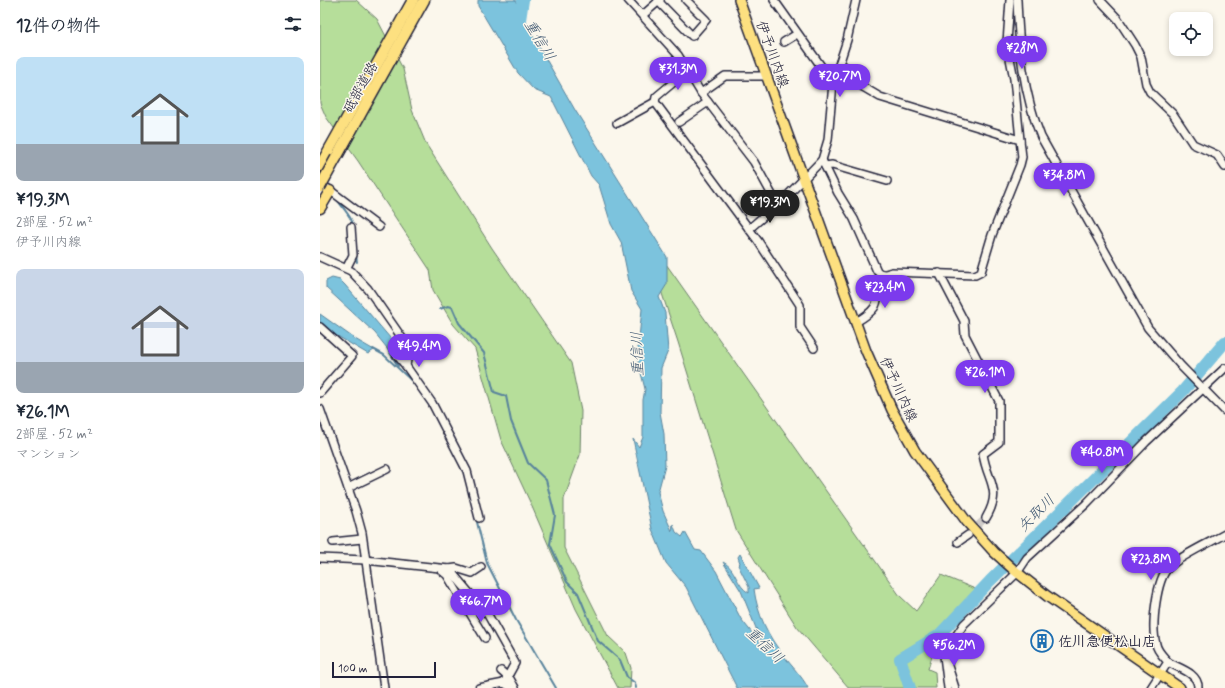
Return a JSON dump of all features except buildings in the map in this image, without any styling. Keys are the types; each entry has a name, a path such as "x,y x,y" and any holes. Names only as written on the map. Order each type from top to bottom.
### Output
{"highway":[{"name":"砥部道路","path":"320,166 413,0"},
{"name":"砥部道路","path":"320,208 325,189 424,0"}],"main road":[{"name":"伊予川内線","path":"739,0 856,322 879,381 904,433 952,503 980,536 1016,572 1047,596 1180,688"}],"street":[{"path":"628,0 678,55 701,93 754,162 777,204"},
{"path":"643,15 659,1 692,36 706,20 686,0"},
{"path":"774,0 833,83"},
{"path":"856,0 833,83 828,140 824,163 838,194 854,219 877,271 883,274 892,272 974,275 981,272 992,235 1020,166 1022,157 1014,79 1007,43 1010,0"},
{"path":"1017,0 1021,64 1033,118 1040,137 1148,328 1181,366 1224,408"},
{"path":"1100,0 1118,19 1135,45 1141,57 1146,84 1150,92 1173,114 1193,144 1212,151 1222,160 1225,166"},
{"path":"784,42 797,34"},
{"path":"840,62 863,87 880,97 1020,140"},
{"path":"687,71 656,96 655,102 749,229 800,305 800,326 814,348"},
{"path":"701,93 725,76 766,76"},
{"path":"617,123 655,102"},
{"path":"679,122 708,102"},
{"path":"749,229 824,163"},
{"path":"824,163 887,181"},
{"path":"320,181 325,189 379,227"},
{"path":"346,267 353,255 351,227"},
{"path":"320,257 346,267 368,289 409,348 406,366"},
{"path":"940,273 964,320 965,335 999,401 999,442 983,454 995,494 993,506 986,518"},
{"path":"856,322 869,315 876,307 879,283 883,274"},
{"path":"320,327 352,356 320,393"},
{"path":"397,355 432,403 467,471 479,518"},
{"path":"955,688 948,666 949,650 952,642 964,624 1016,572 1027,558 1086,504 1184,406 1225,368"},
{"path":"320,409 356,511 362,539 384,688"},
{"path":"348,488 387,469"},
{"path":"958,542 968,534"},
{"path":"1198,688 1196,679 1192,675 1168,662 1162,655 1155,642 1155,617 1162,576 1174,563 1225,534"},
{"path":"333,542 362,539"},
{"path":"320,558 365,560 449,569 456,568 472,573 481,567"},
{"path":"440,568 448,575 485,638"},
{"path":"449,569 488,615 515,663 505,680 479,688"},
{"path":"948,688 941,650 946,644 952,642"},
{"path":"1151,688 1168,662"},
{"path":"500,671 505,680 513,688"}],"green space":[{"path":"320,0 356,0 377,19 403,69 412,110 426,144 492,248 571,363 581,411 580,455 564,499 564,548 608,636 626,653 631,668 630,688 618,688 576,609 530,502 501,440 475,349 453,324 433,290 430,270 358,161 326,117 320,103"},
{"path":"640,227 900,596 916,611 941,575 985,593 958,621 934,650 928,669 935,672 936,688 849,688 797,627 736,530 678,342"}],"water":[{"name":"重信川","path":"478,0 516,0 530,31 575,110 667,257 667,284 659,297 665,313 668,351 661,368 660,412 664,434 665,466 658,492 663,511 672,531 673,524 676,532 682,537 685,532 695,550 701,551 716,571 741,619 764,648 741,591 723,562 731,568 741,586 749,593 749,587 738,565 740,563 738,557 740,554 759,588 754,589 755,598 768,633 778,649 808,688 737,688 686,587 666,563 652,529 633,439 639,447 643,437 643,400 645,389 637,357 642,309 631,291 621,242 611,224 599,185 591,176 551,97 534,90 518,73 478,6"},
{"path":"332,278 340,280 345,285 391,339 387,348 375,333 326,288 326,281"},
{"path":"320,314 355,339 374,350 368,354 334,334 320,323"}],"waterway":[{"name":"重信川","path":"519,26 523,0"},
{"path":"338,201 352,221 355,236"},
{"path":"356,255 357,262"},
{"path":"440,309 448,306 452,307 459,323 484,353 494,392 506,396 511,421 528,463 546,480 555,515 550,544 567,582 578,593 598,641 620,660 627,677 635,683 636,688"},
{"name":"矢取川","path":"910,688 900,659 938,636 990,581 1183,391 1225,342"},
{"path":"387,348 398,366"},
{"path":"373,349 384,355 415,384"},
{"path":"460,465 465,475"},
{"path":"476,518 487,563 516,620 556,688"}],"tunnel":[{"path":"970,532 986,518"}],"place":[{"name":"佐川急便松山店","path":"1042,641"}]}
